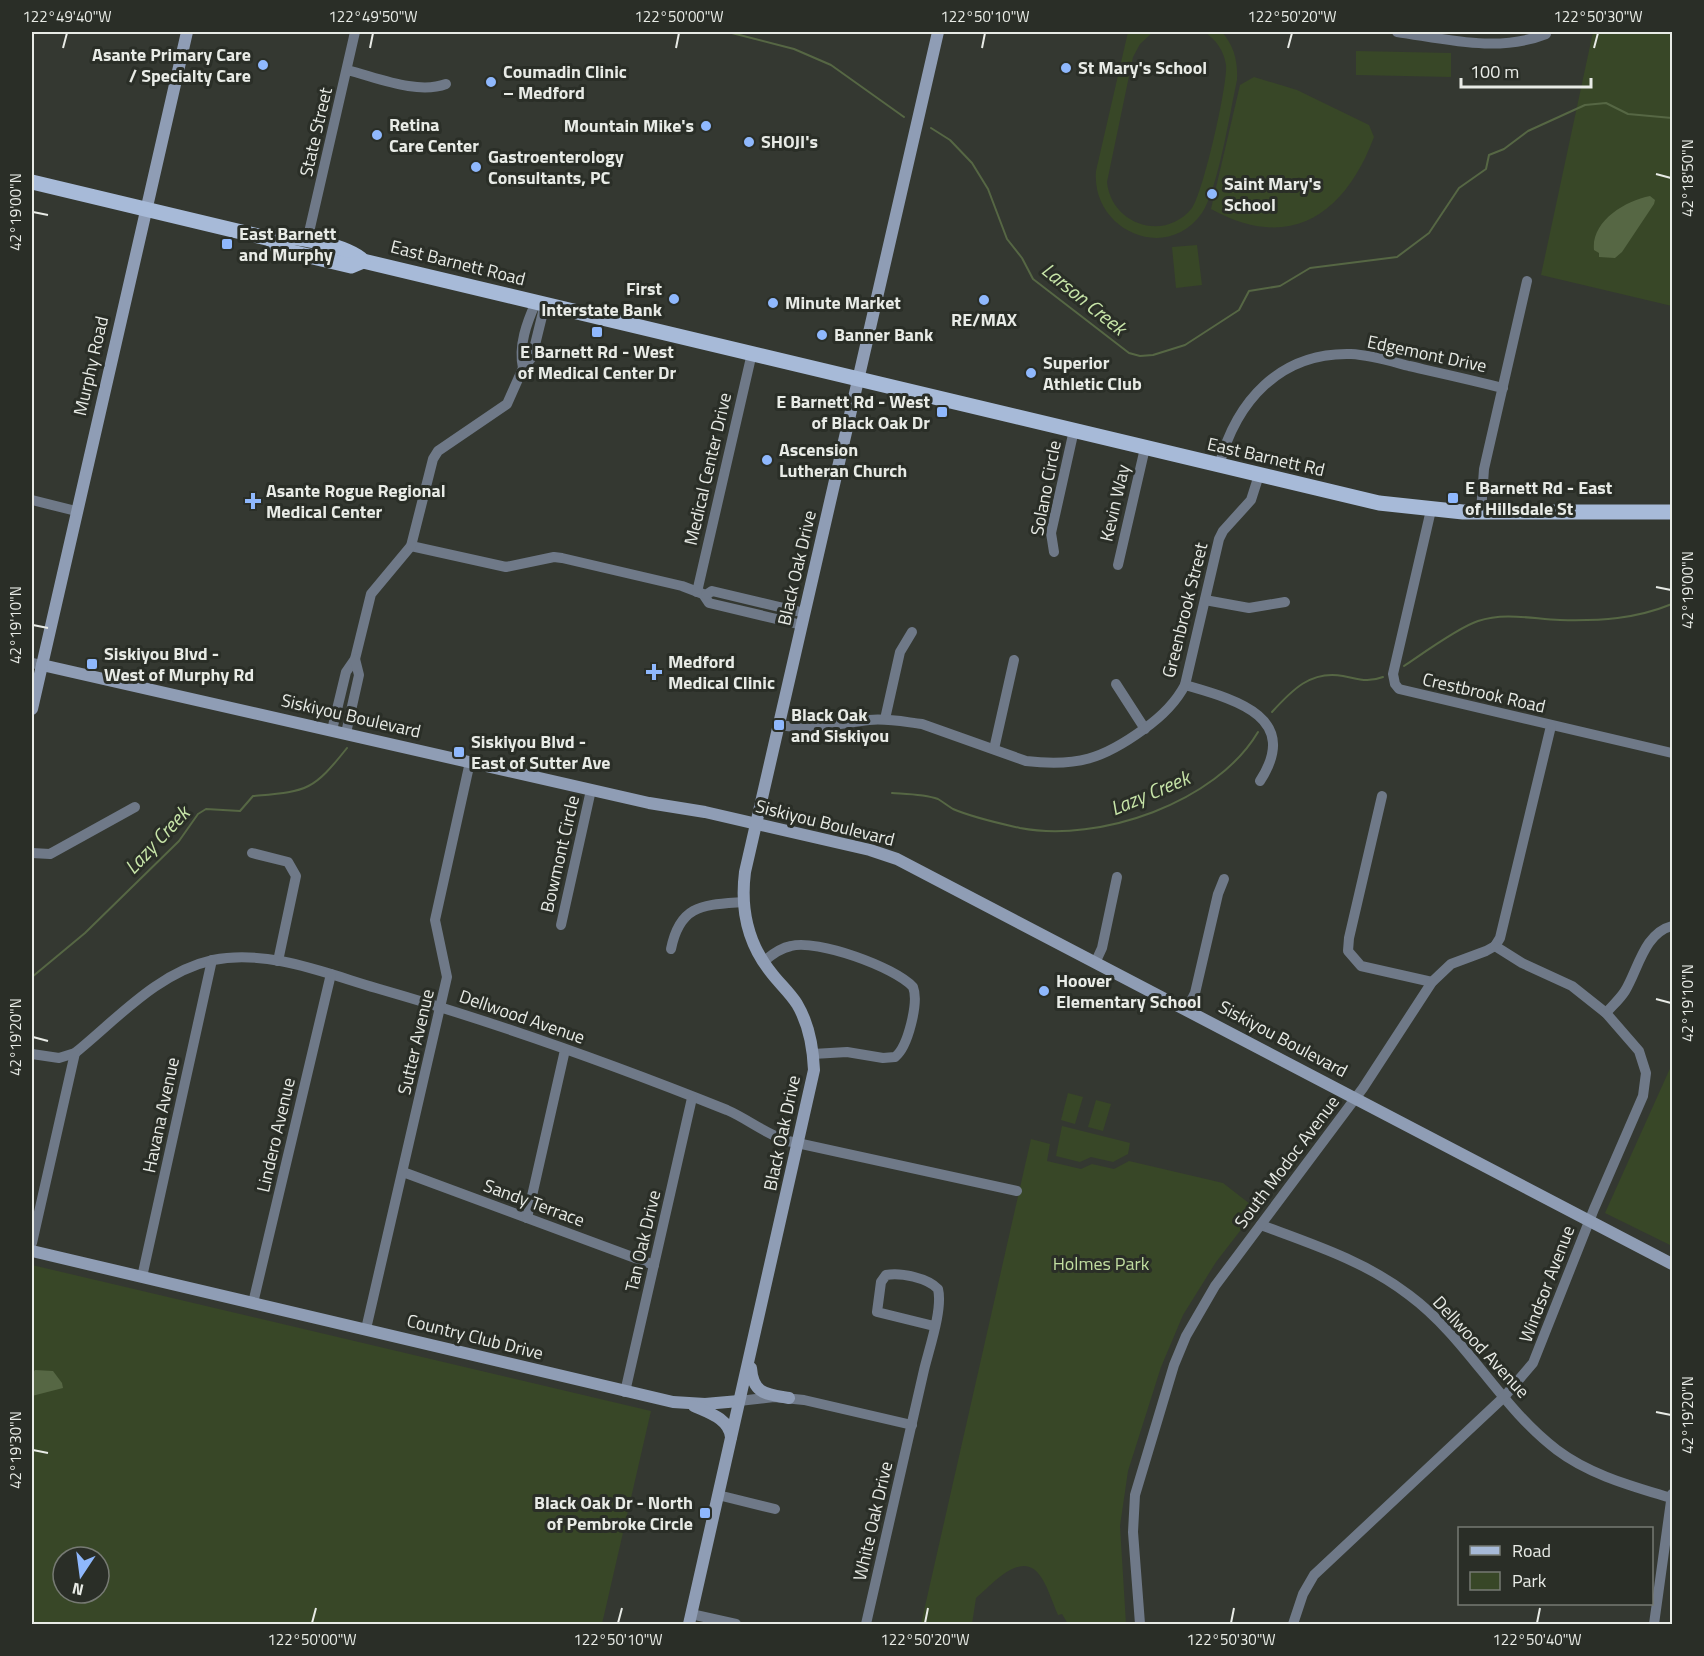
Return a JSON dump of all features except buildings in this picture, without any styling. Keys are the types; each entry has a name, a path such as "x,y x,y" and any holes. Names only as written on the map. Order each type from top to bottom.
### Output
{"main road":[{"name":"East Barnett Road","path":"32,182 271,239 282,235 354,252 363,261 859,378"},
{"name":"East Barnett Road","path":"271,239 279,249 351,266 363,261"},
{"name":"East Barnett Rd","path":"859,378 1219,466 1359,498 1431,510 1672,512"}],"street":[{"name":"Murphy Road","path":"32,708 37,664 76,511 187,32"},
{"name":"State Street","path":"307,241 355,32"},
{"name":"Black Oak Drive","path":"690,1619 811,1089 813,1054 808,1029 796,1003 763,962 747,929 742,902 745,872 938,32"},
{"path":"1397,32 1425,34 1445,41 1482,43 1506,42 1546,34"},
{"path":"347,70 420,87 436,88 446,84"},
{"path":"1481,512 1484,469 1527,281"},
{"path":"332,730 346,672 355,659 374,587 411,546 433,459 438,451 507,404 523,368 532,357 541,303"},
{"name":"Medical Center Drive","path":"701,594 752,354"},
{"name":"Edgemont Drive","path":"1219,466 1227,440 1246,403 1269,381 1312,360 1336,355 1372,357 1503,388"},
{"name":"Solano Circle","path":"1054,552 1051,533 1074,430"},
{"name":"Kevin Way","path":"1118,565 1145,448"},
{"name":"Greenbrook Street","path":"779,725 817,729 885,719 922,724 1026,760 1053,763 1079,761 1111,753 1164,713 1185,685 1219,539 1223,531 1251,500 1259,475"},
{"path":"32,500 76,511"},
{"name":"Crestbrook Road","path":"1431,510 1394,668 1395,684 1405,692 1672,753"},
{"path":"411,546 506,567 554,557 562,558 701,594 709,603 803,619"},
{"path":"1205,600 1249,608 1286,602"},
{"path":"885,719 900,652 912,632"},
{"path":"346,733 358,675 355,659"},
{"path":"994,749 1014,660"},
{"name":"Siskiyou Boulevard","path":"37,664 591,790 756,824 897,859 1672,1264"},
{"path":"1116,684 1144,729"},
{"path":"1185,685 1232,699 1261,717 1267,727 1272,748 1268,768 1260,781"},
{"path":"1495,946 1506,920 1551,726"},
{"name":"Sutter Avenue","path":"366,1329 441,1007 447,967 438,934 436,914 470,762"},
{"name":"Bowmont Circle","path":"561,925 591,790"},
{"path":"1382,796 1349,938 1348,951 1361,966 1432,982"},
{"path":"32,853 50,854 135,807"},
{"path":"252,853 288,862 296,876 278,961"},
{"path":"1096,961 1102,948 1117,877"},
{"path":"1187,1009 1195,993 1218,894 1224,879"},
{"path":"671,949 674,935 687,914 709,904 742,902"},
{"path":"1606,1013 1625,990 1645,949 1653,939 1672,926"},
{"path":"763,962 792,945 813,946 880,967 913,987 916,998 905,1045 895,1057 883,1058 847,1052 813,1054"},
{"name":"South Modoc Avenue","path":"1140,1624 1133,1532 1135,1495 1140,1473 1186,1336 1215,1286 1356,1098 1432,982 1451,964 1495,946"},
{"name":"Windsor Avenue","path":"1293,1624 1303,1594 1319,1569 1504,1396 1533,1363 1589,1220 1643,1096 1646,1084 1644,1062 1639,1051 1606,1013 1572,986 1522,963 1495,946"},
{"name":"Dellwood Avenue","path":"75,1053 173,974 212,960 236,957 278,961 441,1007 565,1050 729,1110 773,1136 799,1144 1017,1191"},
{"name":"Havana Avenue","path":"142,1277 212,960"},
{"name":"Lindero Avenue","path":"253,1303 331,975"},
{"path":"527,1218 565,1050"},
{"path":"32,1054 58,1058 75,1053 32,1243"},
{"name":"Tan Oak Drive","path":"625,1392 692,1098"},
{"name":"Sandy Terrace","path":"403,1172 654,1264"},
{"name":"Dellwood Avenue","path":"1261,1225 1368,1268 1409,1295 1443,1325 1547,1442 1569,1458 1620,1482 1672,1495"},
{"name":"Country Club Drive","path":"32,1251 625,1392 690,1404 789,1398 912,1425"},
{"name":"White Oak Drive","path":"867,1624 934,1326 939,1300 935,1286 894,1274 886,1275 879,1293 877,1312 934,1326"},
{"path":"750,1357 753,1383 758,1389 789,1398"},
{"path":"690,1404 722,1420 730,1430 731,1439"},
{"path":"718,1495 775,1509"},
{"path":"1654,1624 1672,1495"},
{"path":"690,1619 736,1624"}],"green space":[{"path":"1128,32 1153,32 1140,44 1133,57 1107,182 1111,197 1118,209 1128,218 1140,224 1167,225 1180,219 1192,208 1197,199 1208,162 1226,76 1226,65 1219,46 1204,32 1222,32 1230,43 1236,60 1237,80 1218,169 1208,202 1202,213 1187,228 1170,236 1151,238 1134,233 1118,224 1105,210 1098,192 1096,171"},
{"path":"1593,32 1672,32 1672,306 1541,275"},
{"path":"1356,51 1451,53 1451,77 1356,75"},
{"path":"1254,77 1297,90 1369,125 1374,137 1362,164 1348,187 1331,205 1312,218 1290,226 1266,227 1240,222 1211,209 1240,85"},
{"path":"1197,245 1202,285 1176,288 1172,247"},
{"path":"1672,1064 1672,1246 1605,1213"},
{"path":"1068,1093 1083,1097 1075,1124 1061,1120"},
{"path":"1096,1100 1111,1104 1103,1131 1088,1127"},
{"path":"1062,1126 1130,1143 1128,1154 1113,1162 1091,1157 1080,1162 1056,1156"},
{"name":"Holmes Park","path":"1031,1139 1050,1144 1047,1161 1081,1169 1092,1164 1114,1169 1129,1161 1223,1183 1259,1211 1250,1218 1216,1262 1183,1315 1161,1367 1128,1471 1120,1526 1126,1624 1068,1624 1062,1614 1058,1615 1047,1587 1038,1573 1030,1567 1022,1566 1005,1573 976,1598 972,1624 921,1624"},
{"path":"32,1265 651,1411 602,1624 32,1624"}],"shaded area":[{"path":"1650,196 1655,200 1654,204 1622,252 1615,258 1599,257 1599,253 1594,250 1594,240 1604,222 1620,208"},
{"path":"35,1370 53,1371 63,1388 32,1396 32,1374"}],"waterway":[{"name":"Larson Creek","path":"728,32 794,49 831,65 904,117"},
{"name":"Larson Creek","path":"931,128 950,140 972,163 988,189 1007,239 1022,258 1033,279 1129,353 1140,356 1153,355 1185,345 1239,310 1249,291 1280,286 1310,268 1397,257 1429,233 1459,188 1486,169 1489,155 1504,149 1528,131 1585,105 1606,103 1628,114 1672,118"},
{"name":"Lazy Creek","path":"1404,666 1461,629 1488,618 1509,616 1560,620 1604,619 1645,613 1672,604"},
{"name":"Lazy Creek","path":"1272,712 1295,689 1321,676 1332,675 1368,680 1383,677"},
{"name":"Lazy Creek","path":"892,793 933,797 961,812 1020,828 1051,831 1085,829 1119,823 1185,798 1214,779 1239,757 1258,732"},
{"name":"Lazy Creek","path":"32,977 85,933 179,841 198,814 206,809 240,811 253,796 286,793 307,787 325,773 347,748"}],"place":[{"name":"Asante Primary Care / Specialty Care","path":"263,65"},
{"name":"St Mary's School","path":"1066,68"},
{"name":"Coumadin Clinic – Medford","path":"491,82"},
{"name":"Mountain Mike's","path":"706,126"},
{"name":"Retina Care Center","path":"377,135"},
{"name":"SHOJI's","path":"749,142"},
{"name":"Gastroenterology Consultants, PC","path":"476,167"},
{"name":"Saint Mary's School","path":"1212,194"},
{"name":"East Barnett and Murphy","path":"227,244"},
{"name":"First Interstate Bank","path":"674,299"},
{"name":"RE/MAX","path":"984,300"},
{"name":"Minute Market","path":"773,303"},
{"name":"E Barnett Rd - West of Medical Center Dr","path":"597,332"},
{"name":"Banner Bank","path":"822,335"},
{"name":"Superior Athletic Club","path":"1031,373"},
{"name":"E Barnett Rd - West of Black Oak Dr","path":"942,412"},
{"name":"Ascension Lutheran Church","path":"767,460"},
{"name":"E Barnett Rd - East of Hillsdale St","path":"1453,498"},
{"name":"Asante Rogue Regional Medical Center","path":"253,501"},
{"name":"Siskiyou Blvd - West of Murphy Rd","path":"92,664"},
{"name":"Medford Medical Clinic","path":"654,672"},
{"name":"Black Oak and Siskiyou","path":"779,725"},
{"name":"Siskiyou Blvd - East of Sutter Ave","path":"459,752"},
{"name":"Hoover Elementary School","path":"1044,991"},
{"name":"Black Oak Dr - North of Pembroke Circle","path":"705,1513"}]}
